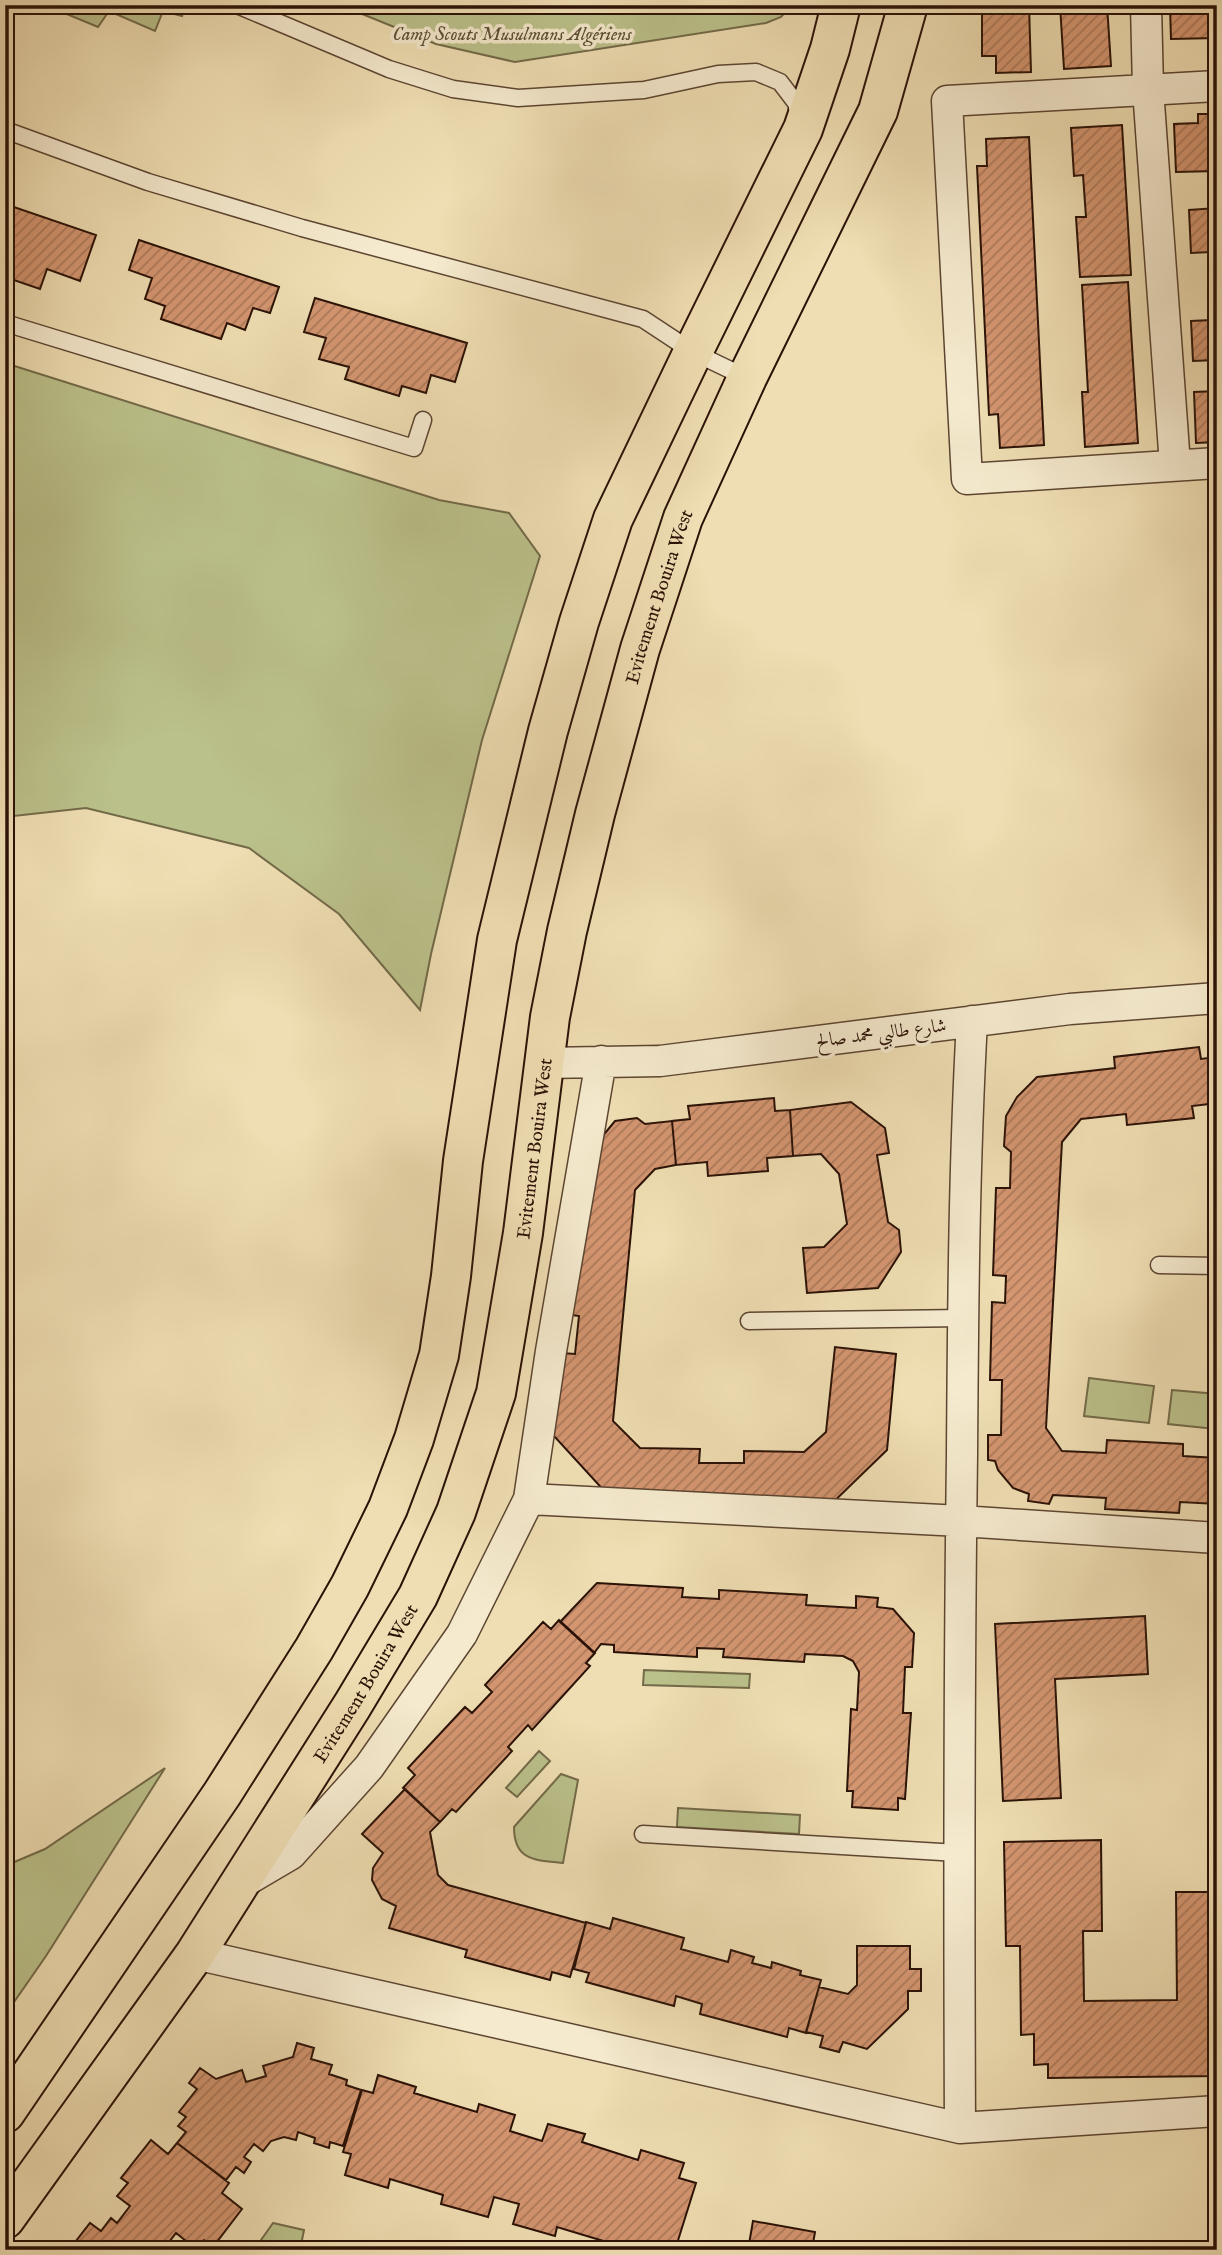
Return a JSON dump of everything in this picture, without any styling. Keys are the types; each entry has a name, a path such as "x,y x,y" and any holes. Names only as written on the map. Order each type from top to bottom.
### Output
{"highway":[{"path":"5,2113 222,1794 314,1650 350,1586 388,1508 414,1439 439,1355 465,1148 497,940 548,731 579,622 613,519 803,129 830,49 841,5"},
{"name":"Evitement Bouira West","path":"5,2219 195,1954 352,1706 418,1596 456,1512 496,1392 523,1233 550,1017 595,814 640,649 683,518 747,378 878,111 908,5"}],"street":[{"path":"1146,5 1148,89 1175,465"},
{"path":"1217,86 947,101 967,479 1217,463"},
{"name":"شارع طالبي محمد صالح","path":"545,1063 660,1061 1070,1009 1217,998"},
{"path":"960,2128 958,1853 963,1318 972,1021"},
{"path":"236,1887 291,1854 369,1767 461,1634 529,1499 551,1351 601,1061"},
{"path":"529,1499 961,1521 1217,1538"},
{"path":"195,1954 960,2128 1217,2111"}],"lane":[{"path":"237,5 389,69 453,89 518,98 644,90 718,74 756,72 780,82 796,103 803,129"},
{"path":"5,130 148,182 302,228 643,319 693,352 747,378"},
{"path":"5,323 414,448 423,421"},
{"path":"1159,1265 1217,1266"},
{"path":"749,1321 963,1318"},
{"path":"643,1834 958,1853"}],"green space":[{"path":"45,5 186,5 182,16 163,11 155,31 109,11 98,27"},
{"name":"Camp Scouts Musulmans Algériens","path":"340,5 792,5 781,17 766,23 515,62 436,44"},
{"path":"5,363 439,500 509,513 540,556 482,740 420,1010 339,914 249,848 86,808 5,817"},
{"path":"1089,1378 1154,1386 1149,1423 1084,1416"},
{"path":"1172,1390 1217,1394 1215,1429 1168,1424"},
{"path":"644,1670 750,1674 749,1688 643,1685"},
{"path":"539,1751 550,1761 517,1797 506,1788"},
{"path":"165,1768 46,1956 5,2015 5,1866 45,1849"},
{"path":"561,1774 578,1780 563,1863 528,1857 518,1847 514,1827"},
{"path":"678,1808 800,1815 799,1834 677,1827"},
{"path":"273,2223 304,2230 300,2250 254,2250"}],"building":[{"path":"982,5 1029,5 1031,72 996,73 996,56 982,56"},
{"path":"1060,5 1107,5 1111,66 1064,69"},
{"path":"1217,5 1217,38 1171,39 1170,6"},
{"path":"1198,114 1217,114 1217,171 1176,172 1174,124 1198,123"},
{"path":"1122,125 1131,275 1080,277 1076,217 1086,217 1083,175 1074,176 1071,128"},
{"path":"1029,137 1044,445 1000,448 998,414 989,415 977,166 987,166 986,139"},
{"path":"5,204 96,235 80,281 47,269 40,289 5,277"},
{"path":"1217,208 1217,263 1211,263 1211,252 1191,253 1189,210"},
{"path":"139,240 279,287 270,313 253,308 245,330 227,323 221,339 161,319 165,306 145,299 152,278 129,270"},
{"path":"1128,282 1138,443 1085,447 1082,392 1088,392 1082,285"},
{"path":"315,298 467,343 455,382 431,375 426,393 402,386 399,396 345,379 349,367 319,359 326,338 304,332"},
{"path":"1217,303 1217,360 1193,361 1191,321 1212,320 1211,304"},
{"path":"1217,391 1217,442 1196,443 1194,392"},
{"path":"1199,1047 1201,1059 1217,1057 1217,1103 1192,1106 1194,1118 1127,1125 1126,1114 1081,1119 1062,1142 1046,1428 1062,1451 1106,1453 1107,1440 1183,1444 1183,1456 1217,1458 1217,1504 1180,1502 1179,1513 1105,1509 1106,1498 1053,1495 1049,1504 1028,1501 1029,1494 1013,1488 998,1470 995,1461 988,1460 988,1435 1001,1435 1002,1380 990,1380 992,1302 1005,1303 1006,1276 993,1275 996,1188 1010,1188 1011,1152 1004,1146 1006,1116 1017,1097 1037,1077 1115,1068 1114,1057"},
{"path":"774,1098 775,1111 790,1110 793,1156 767,1158 768,1171 708,1176 707,1162 676,1165 672,1121 690,1119 688,1106"},
{"path":"851,1102 885,1128 889,1153 877,1155 888,1222 899,1230 901,1252 878,1288 807,1293 803,1248 824,1247 847,1224 839,1174 821,1154 793,1156 790,1110"},
{"path":"637,1118 645,1124 672,1121 676,1165 655,1169 635,1190 613,1421 640,1448 700,1449 699,1463 744,1463 744,1451 804,1452 826,1432 835,1347 896,1354 887,1450 820,1515 619,1507 553,1435 562,1353 575,1354 579,1316 564,1314 582,1161 615,1121"},
{"path":"597,1583 683,1588 682,1597 719,1599 719,1590 807,1595 806,1605 856,1608 856,1596 878,1598 877,1607 893,1609 914,1633 912,1667 905,1667 903,1713 911,1713 905,1799 898,1798 898,1810 852,1807 853,1791 847,1791 851,1709 857,1710 859,1672 853,1661 843,1656 805,1654 804,1662 723,1657 724,1649 697,1648 697,1657 614,1652 614,1645 601,1644 594,1653 560,1622"},
{"path":"1145,1616 1148,1674 1055,1679 1061,1798 1003,1801 995,1624"},
{"path":"559,1620 595,1653 586,1663 590,1666 532,1730 528,1725 508,1747 512,1751 456,1812 452,1809 440,1822 403,1788 415,1775 408,1768 465,1707 472,1713 492,1692 485,1685 543,1622 551,1629"},
{"path":"405,1789 440,1822 430,1832 438,1875 448,1885 586,1923 570,1977 552,1972 550,1980 465,1957 467,1950 389,1928 396,1906 382,1899 372,1880 373,1868 383,1853 362,1834"},
{"path":"1101,1840 1102,1931 1083,1931 1084,2001 1177,2000 1176,1892 1217,1892 1217,2076 1048,2078 1048,2064 1034,2065 1034,2034 1021,2035 1020,1946 1006,1946 1004,1842"},
{"path":"613,1918 684,1938 681,1949 728,1962 731,1950 754,1957 752,1963 771,1968 772,1962 801,1971 800,1975 821,1980 806,2033 789,2028 787,2037 700,2014 702,2004 676,1996 674,2006 586,1982 589,1973 574,1969 586,1922 610,1929"},
{"path":"857,1946 910,1946 910,1969 921,1969 921,1991 908,1991 908,2009 867,2049 843,2042 839,2052 820,2047 823,2036 806,2032 819,1987 848,1994 857,1985"},
{"path":"297,2043 314,2048 311,2059 332,2065 329,2074 347,2080 346,2085 361,2090 343,2146 330,2142 329,2148 314,2143 315,2138 298,2132 296,2140 284,2137 271,2141 263,2151 254,2144 244,2157 251,2162 244,2173 236,2167 226,2180 177,2143 186,2132 178,2126 186,2117 179,2112 197,2089 189,2083 200,2068 216,2079 242,2070 246,2082 266,2076 263,2066 293,2057"},
{"path":"378,2075 416,2087 414,2093 477,2112 479,2104 515,2115 510,2131 542,2141 548,2124 585,2134 582,2142 638,2160 641,2150 684,2163 679,2178 696,2183 675,2250 658,2245 657,2250 608,2250 610,2243 557,2227 555,2236 513,2224 519,2204 494,2197 488,2217 441,2204 443,2195 390,2179 388,2188 345,2175 351,2154 343,2152 362,2090 373,2093"},
{"path":"151,2140 168,2154 177,2143 229,2183 222,2193 242,2209 213,2247 204,2240 196,2249 176,2233 163,2250 69,2250 90,2223 101,2231 111,2218 117,2223 130,2206 117,2196 128,2183 121,2178"},
{"path":"753,2221 815,2232 814,2250 748,2250"}]}
